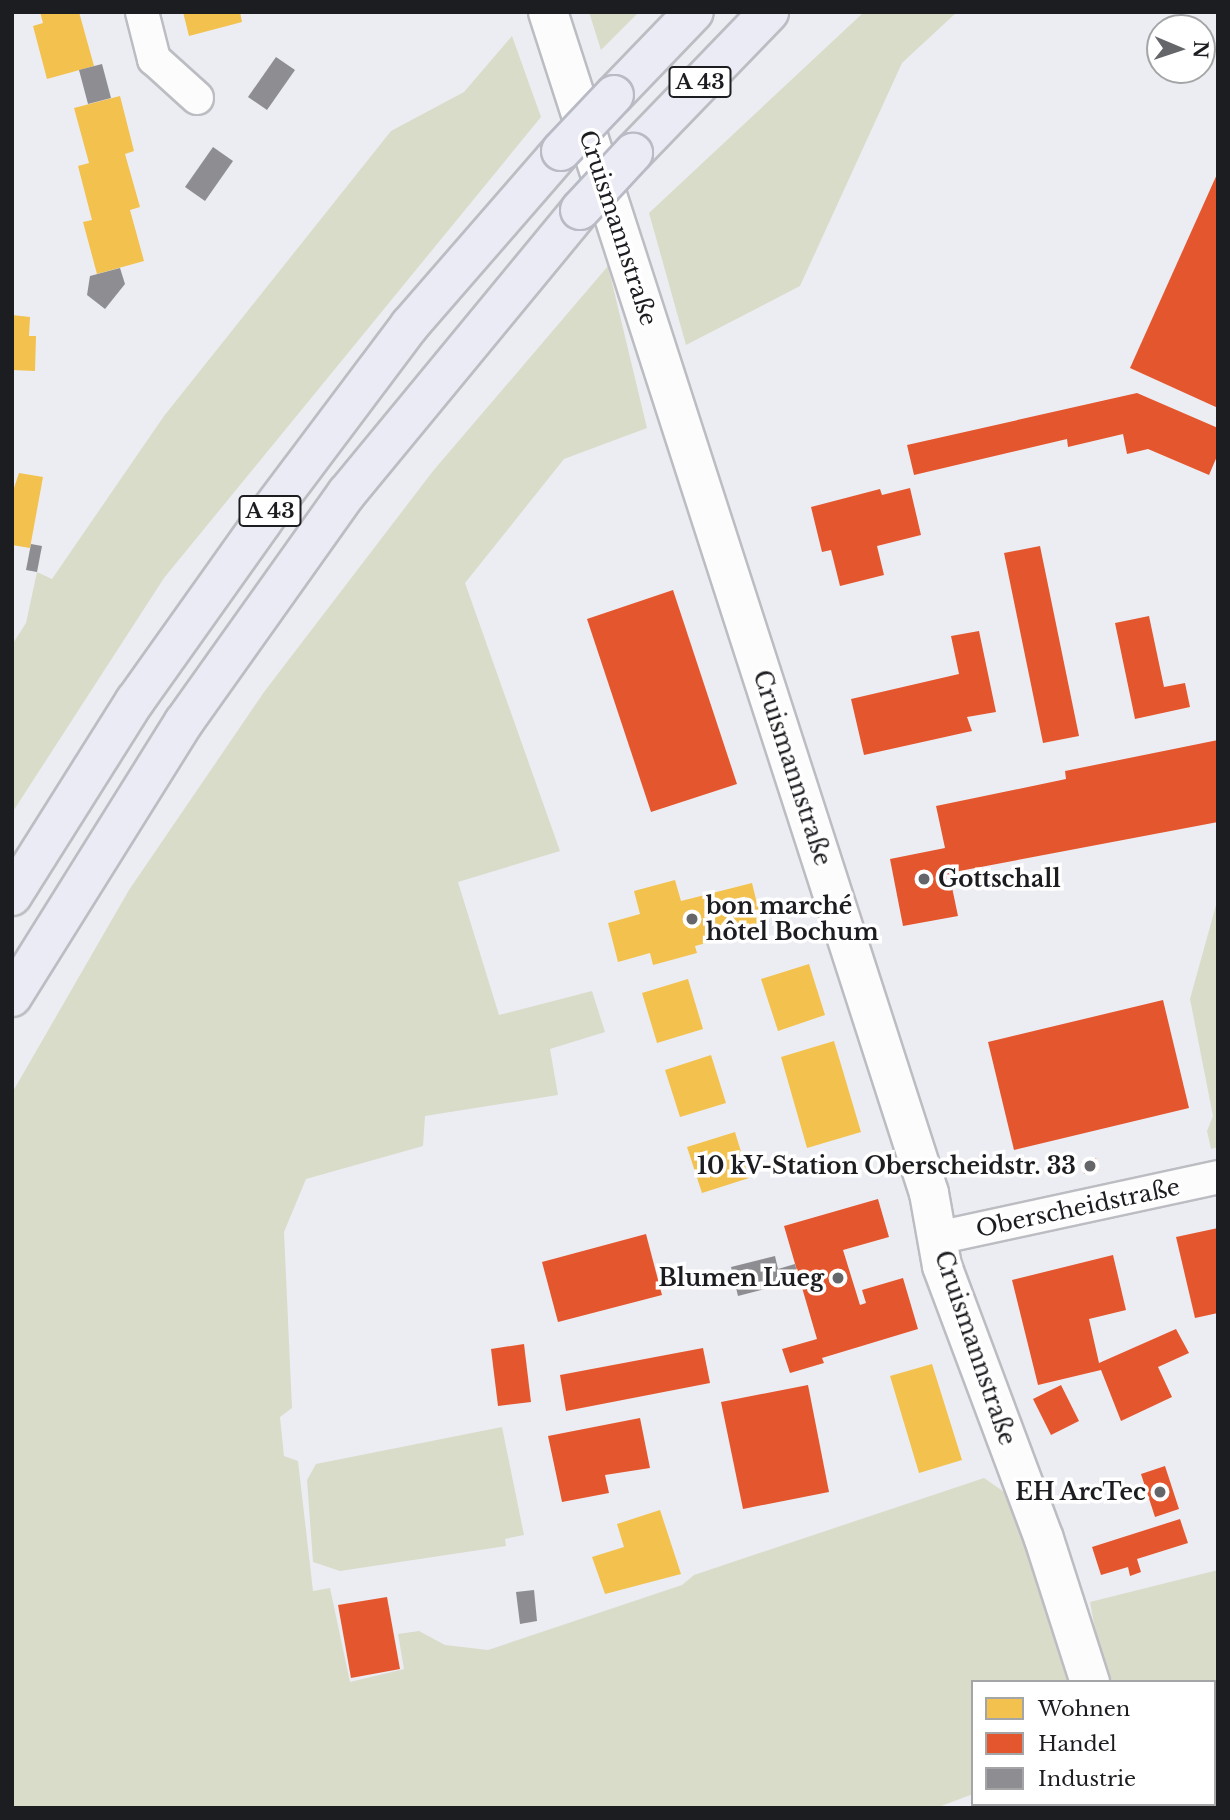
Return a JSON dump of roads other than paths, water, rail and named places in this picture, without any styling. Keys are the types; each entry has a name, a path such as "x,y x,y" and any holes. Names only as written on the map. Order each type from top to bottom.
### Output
{"highway":[{"name":"A 43","path":"12,896 135,701 262,523 410,325 561,151 694,12"},
{"name":"A 43","path":"12,997 184,722 347,493 580,210 769,12"}],"street":[{"path":"142,12 154,59 197,98"},
{"name":"Cruismannstraße","path":"548,12 925,1181 947,1278 1044,1539 1089,1680"},
{"name":"Oberscheidstraße","path":"937,1238 1218,1177"}],"place":[{"name":"Gottschall","path":"924,879"},
{"name":"bon marché hôtel Bochum","path":"692,919"},
{"name":"10 kV-Station Oberscheidstr. 33","path":"1090,1166"},
{"name":"Blumen Lueg","path":"838,1278"},
{"name":"EH ArcTec","path":"1160,1492"}]}
